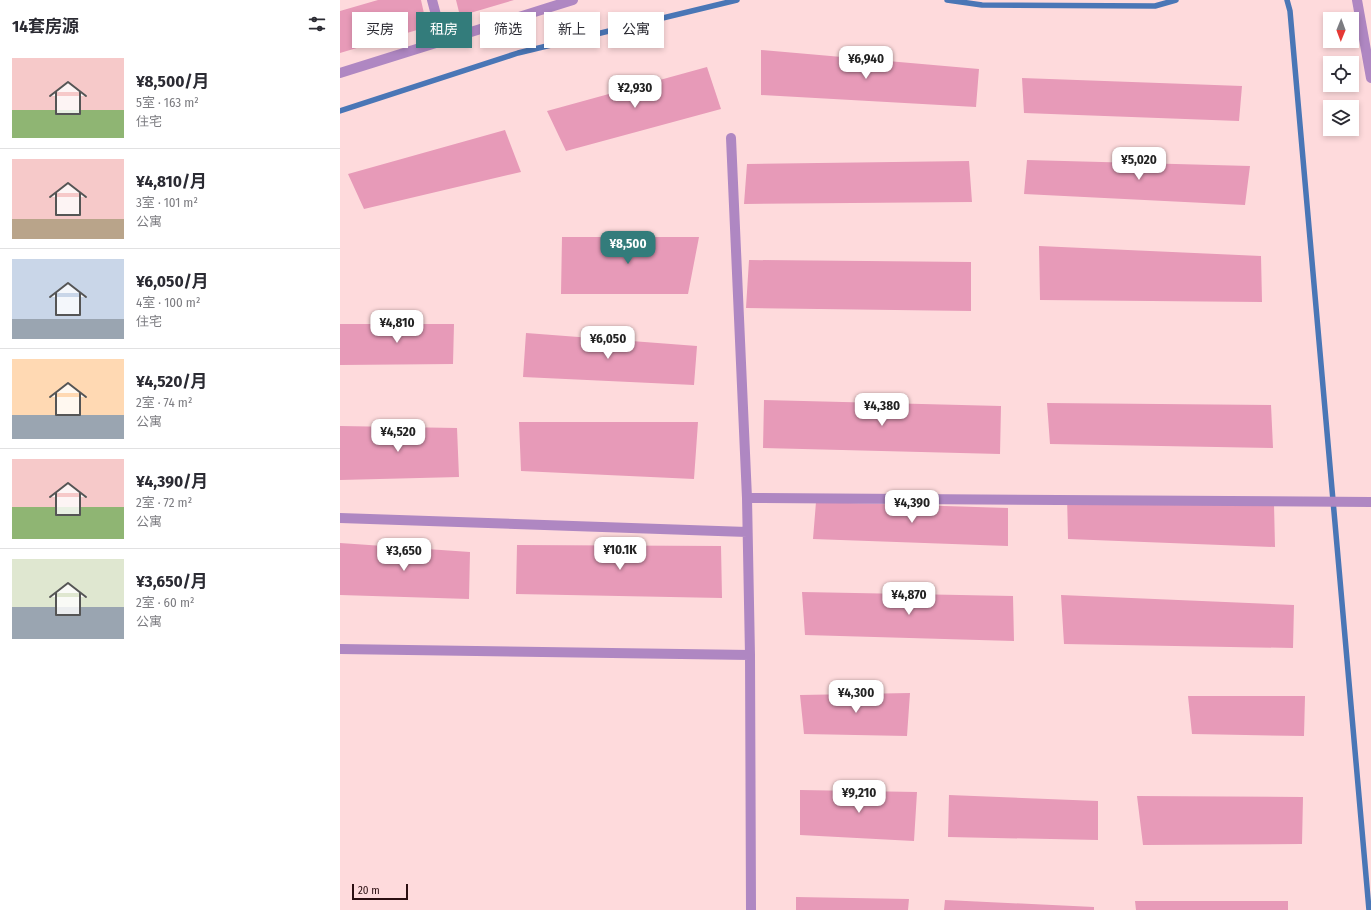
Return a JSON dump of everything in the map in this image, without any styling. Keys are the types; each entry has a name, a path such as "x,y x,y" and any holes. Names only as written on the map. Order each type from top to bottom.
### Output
{"street":[{"path":"432,0 435,12"},
{"path":"472,32 573,0"},
{"path":"1357,0 1371,78"},
{"path":"340,73 420,48"},
{"path":"731,138 747,498 750,655 751,910"},
{"path":"747,498 1371,502"},
{"path":"340,518 747,532"},
{"path":"340,650 750,655"}],"building":[{"path":"378,0 421,0 424,12 416,12 416,30 408,33 408,12 352,12 352,48 357,48 340,53 340,11"},
{"path":"456,0 514,0 472,12 459,12"},
{"path":"761,50 979,69 976,107 761,95"},
{"path":"707,67 721,109 566,151 547,111"},
{"path":"1022,78 1242,86 1239,121 1024,113"},
{"path":"505,130 521,172 364,209 348,174"},
{"path":"1027,160 1250,166 1245,205 1024,194"},
{"path":"969,161 972,202 744,204 747,164"},
{"path":"562,237 699,237 688,294 561,294"},
{"path":"1039,246 1261,256 1262,302 1040,300"},
{"path":"749,260 971,262 971,311 746,308"},
{"path":"340,324 454,324 453,364 340,365"},
{"path":"526,333 697,346 694,385 523,377"},
{"path":"764,400 1001,406 1000,454 763,448"},
{"path":"1047,403 1271,405 1273,448 1050,444"},
{"path":"519,422 698,422 694,479 521,471"},
{"path":"340,426 457,428 459,477 340,480"},
{"path":"1067,496 1274,504 1275,547 1068,539"},
{"path":"816,502 1008,508 1008,546 813,539"},
{"path":"340,543 470,552 469,599 340,595"},
{"path":"517,545 721,546 722,598 516,594"},
{"path":"802,592 1013,596 1014,641 805,635"},
{"path":"1061,595 1294,605 1293,648 1064,644"},
{"path":"910,693 907,736 804,734 800,695"},
{"path":"1188,696 1305,696 1304,736 1192,734"},
{"path":"800,790 917,792 914,841 800,835"},
{"path":"949,795 1098,801 1098,840 948,837"},
{"path":"1137,796 1303,797 1302,844 1143,845"},
{"path":"796,897 909,899 908,910 796,910"},
{"path":"945,900 1094,907 1094,910 944,910"},
{"path":"1135,901 1288,901 1288,910 1136,910"}],"waterway":[{"path":"340,111 518,53 737,0"},
{"path":"947,0 982,5 1155,6 1176,0"},
{"path":"1287,0 1290,11 1369,910"}]}
